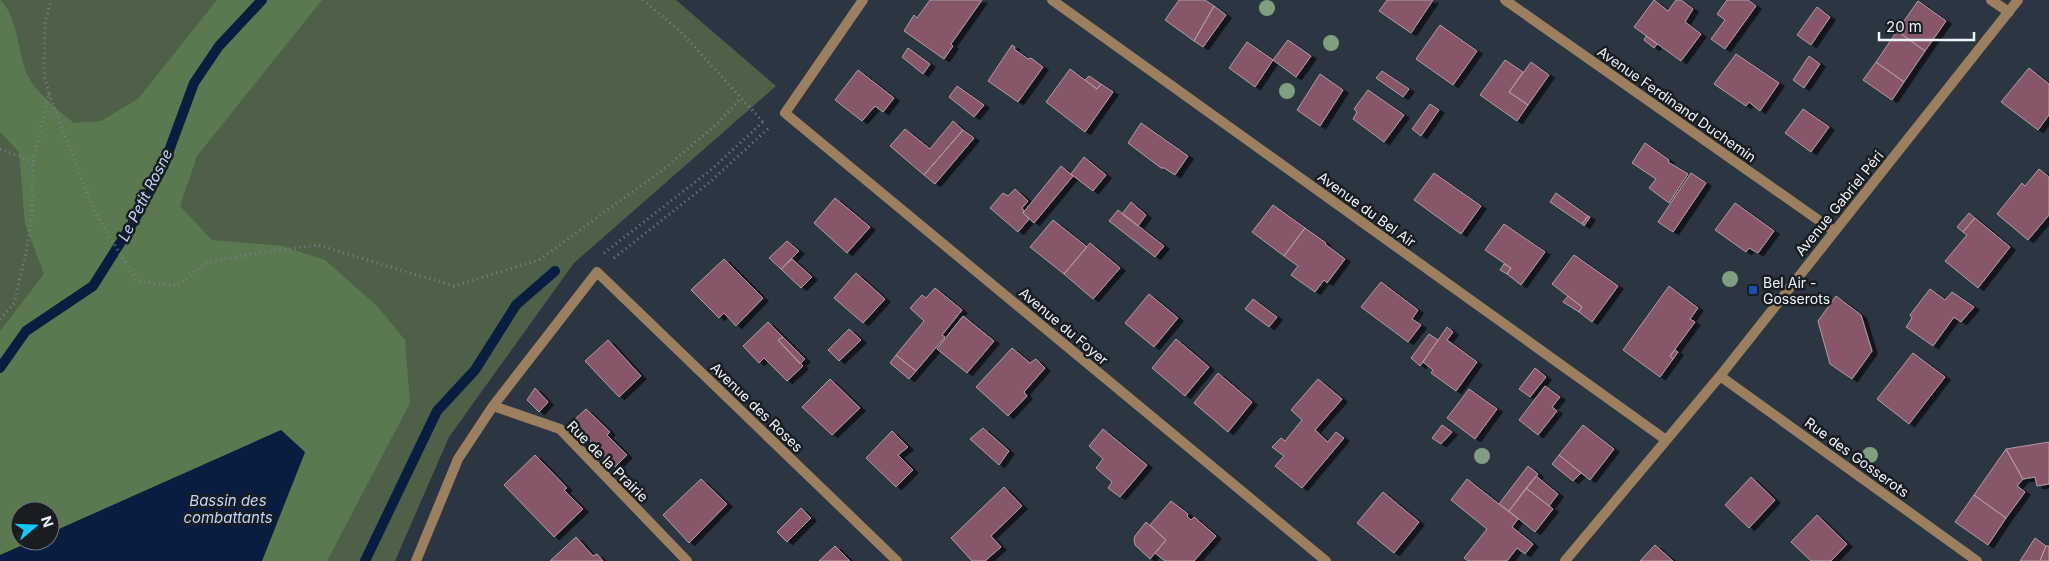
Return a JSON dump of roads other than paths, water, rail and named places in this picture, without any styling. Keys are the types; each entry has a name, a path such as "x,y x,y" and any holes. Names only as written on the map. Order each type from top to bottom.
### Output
{"street":[{"name":"Avenue du Foyer","path":"863,0 785,113 1326,561"},
{"name":"Avenue du Bel Air","path":"1052,0 1666,440"},
{"name":"Avenue Ferdinand Duchemin","path":"1505,0 1834,231"},
{"path":"1991,0 2009,12"},
{"name":"Avenue Gabriel Péri","path":"1565,561 1720,376 2018,0"},
{"name":"Avenue des Roses","path":"493,406 597,272 897,561"},
{"name":"Rue des Gosserots","path":"1720,376 1977,561"},
{"path":"416,561 458,459 493,406"},
{"name":"Rue de la Prairie","path":"493,406 560,429 687,561"}],"water":[{"name":"Bassin des combattants","path":"281,430 305,452 262,561 0,561 0,555 10,551 60,551 60,529"}],"waterway":[{"name":"Le Petit Rosne","path":"0,368 26,331 93,286 134,221 163,167 194,83 219,46 262,0"},
{"path":"365,561 437,411 475,370 516,305 555,271"}],"place":[{"name":"Bel Air - Gosserots","path":"1753,290"}]}
